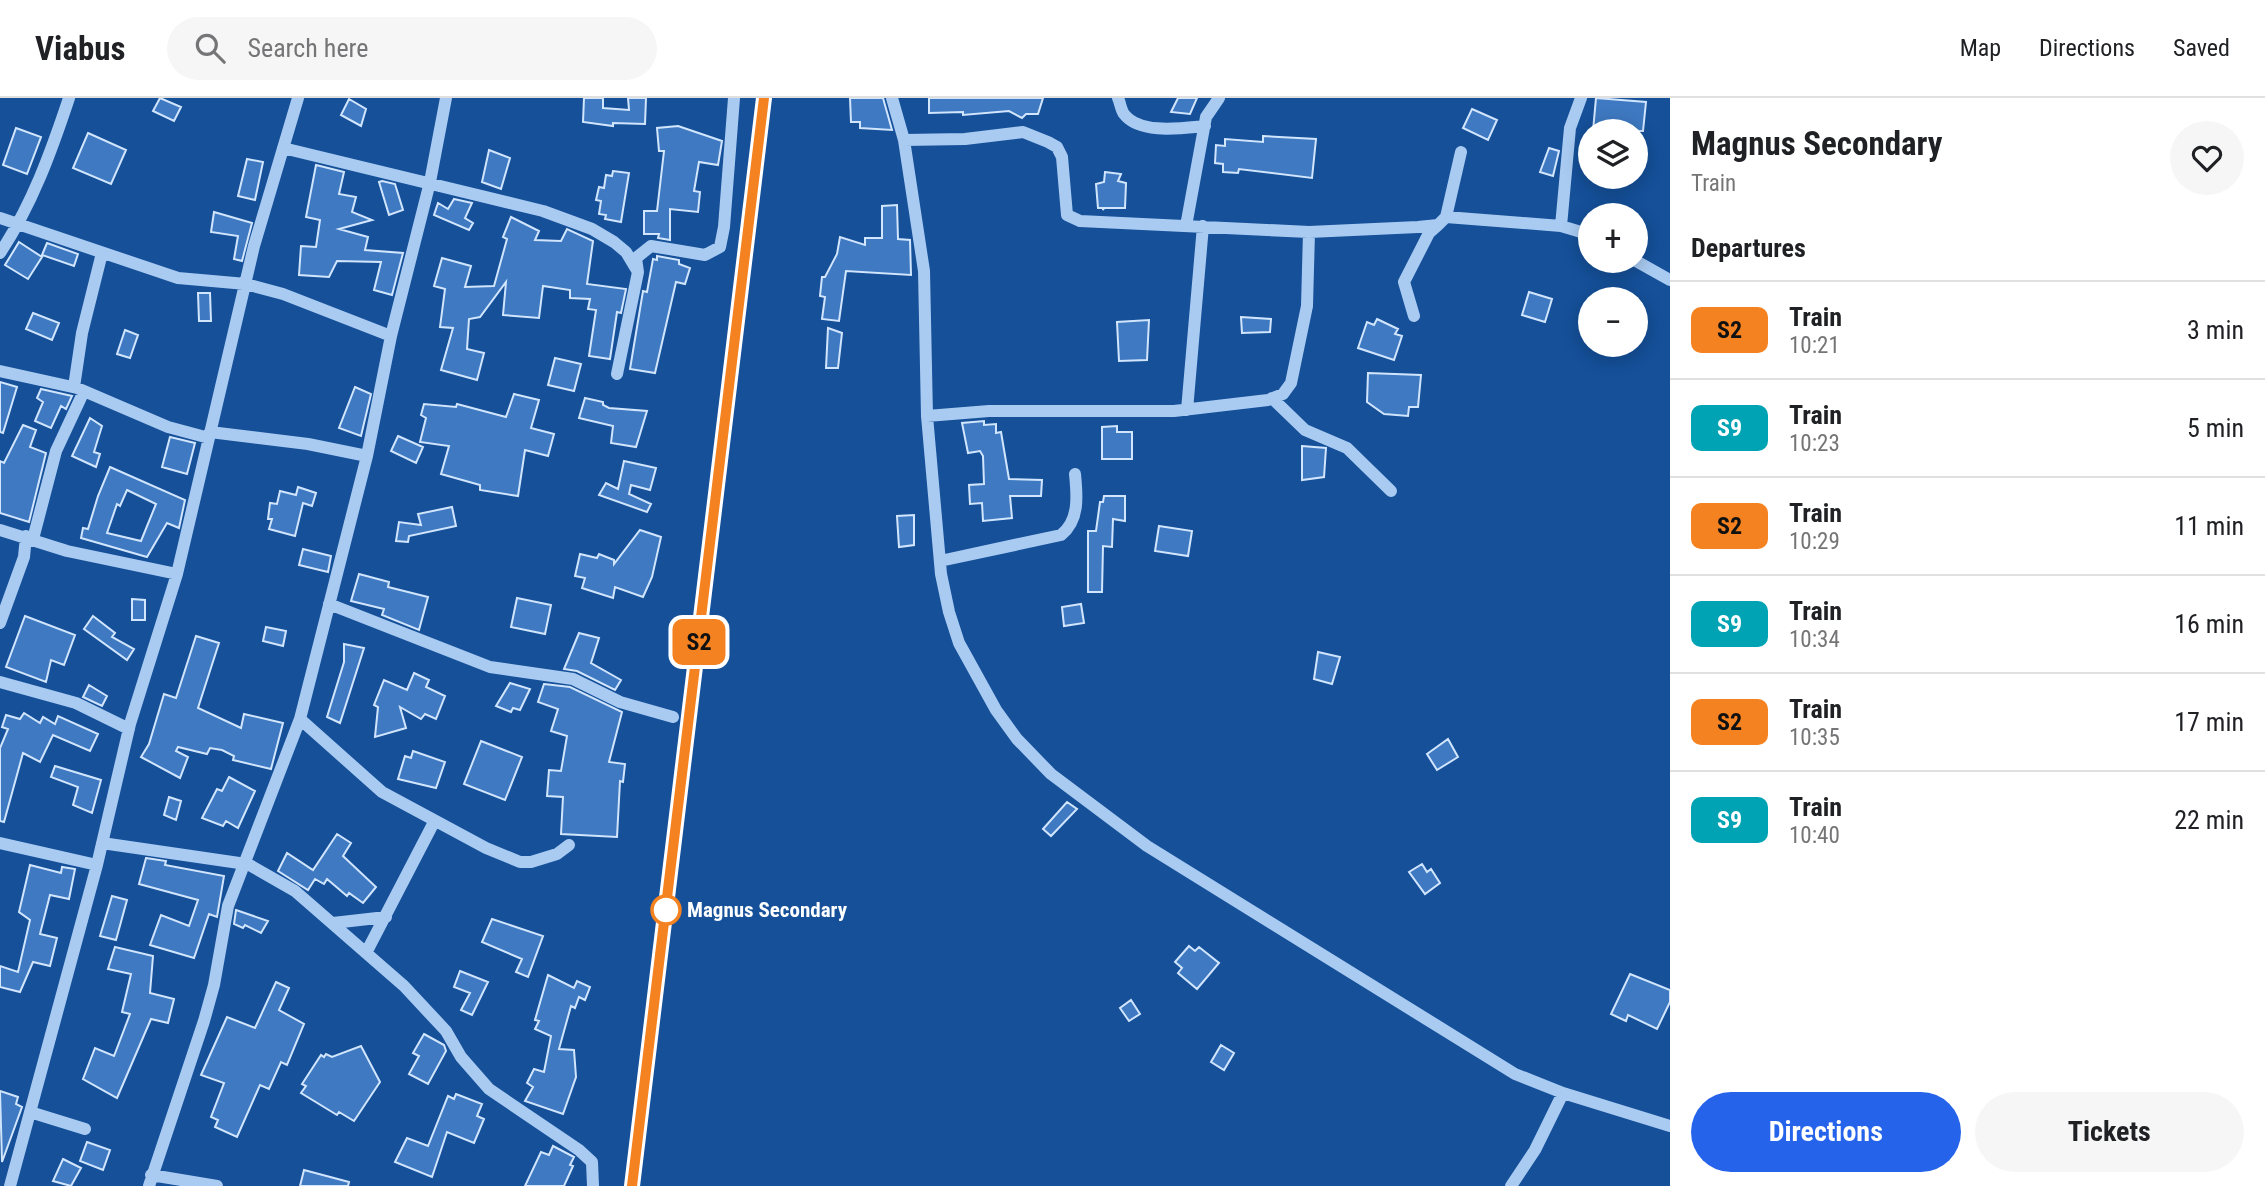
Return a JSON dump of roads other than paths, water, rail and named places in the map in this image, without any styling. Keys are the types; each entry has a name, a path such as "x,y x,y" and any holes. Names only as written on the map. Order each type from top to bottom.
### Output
{"street":[{"path":"0,253 19,223 52,149 69,98"},
{"path":"10,1186 97,865 129,729 177,574 246,285 298,98"},
{"path":"217,1186 150,1180 197,1045 214,985 228,906 300,719 367,456 391,336 430,182 446,98"},
{"path":"617,374 638,272 636,258 651,246 705,255 720,247 724,227 734,98"},
{"path":"892,98 904,140 924,271 927,416 940,561 948,612 975,673 1017,739 1051,774 1147,846 1515,1073 1563,1093 1670,1126"},
{"path":"1118,98 1124,114 1142,124 1175,129 1205,126"},
{"path":"1186,226 1206,117 1220,98"},
{"path":"1561,226 1570,128 1581,98"},
{"path":"904,140 965,139 1023,132 1057,147 1062,157 1067,215 1071,219 1309,232 1442,221 1561,226 1578,231"},
{"path":"283,148 543,211 592,229 626,251 638,272"},
{"path":"1415,316 1405,282 1429,233 1442,221 1461,152"},
{"path":"0,218 178,278 246,285 318,307 391,336"},
{"path":"1187,410 1203,226"},
{"path":"927,416 989,411 1187,410 1272,398 1283,394 1291,383 1307,306 1309,232"},
{"path":"0,623 79,389 82,333 102,253"},
{"path":"1648,268 1670,280"},
{"path":"0,371 79,389 168,427 209,435 308,444 367,456"},
{"path":"1272,398 1305,429 1347,448 1391,491"},
{"path":"940,561 1061,535 1070,528 1074,518 1075,474"},
{"path":"0,530 67,551 177,574"},
{"path":"329,604 490,667 573,679 620,702 673,717"},
{"path":"0,682 76,703 129,729"},
{"path":"300,719 343,761 382,792 434,822 520,862 545,859 569,845"},
{"path":"366,953 434,822"},
{"path":"102,843 246,864 295,891 404,986 446,1031 461,1056 489,1089 579,1150 592,1162 593,1186"},
{"path":"0,844 97,865"},
{"path":"333,923 386,917"},
{"path":"1511,1186 1535,1150 1563,1093"},
{"path":"30,1112 85,1129"},
{"path":"0,1166 14,1170"}],"railway":[{"path":"632,1186 764,98"}],"train":[{"name":"S2","path":"632,1186 764,98"}],"place":[{"name":"Magnus Secondary","path":"666,910"}]}
